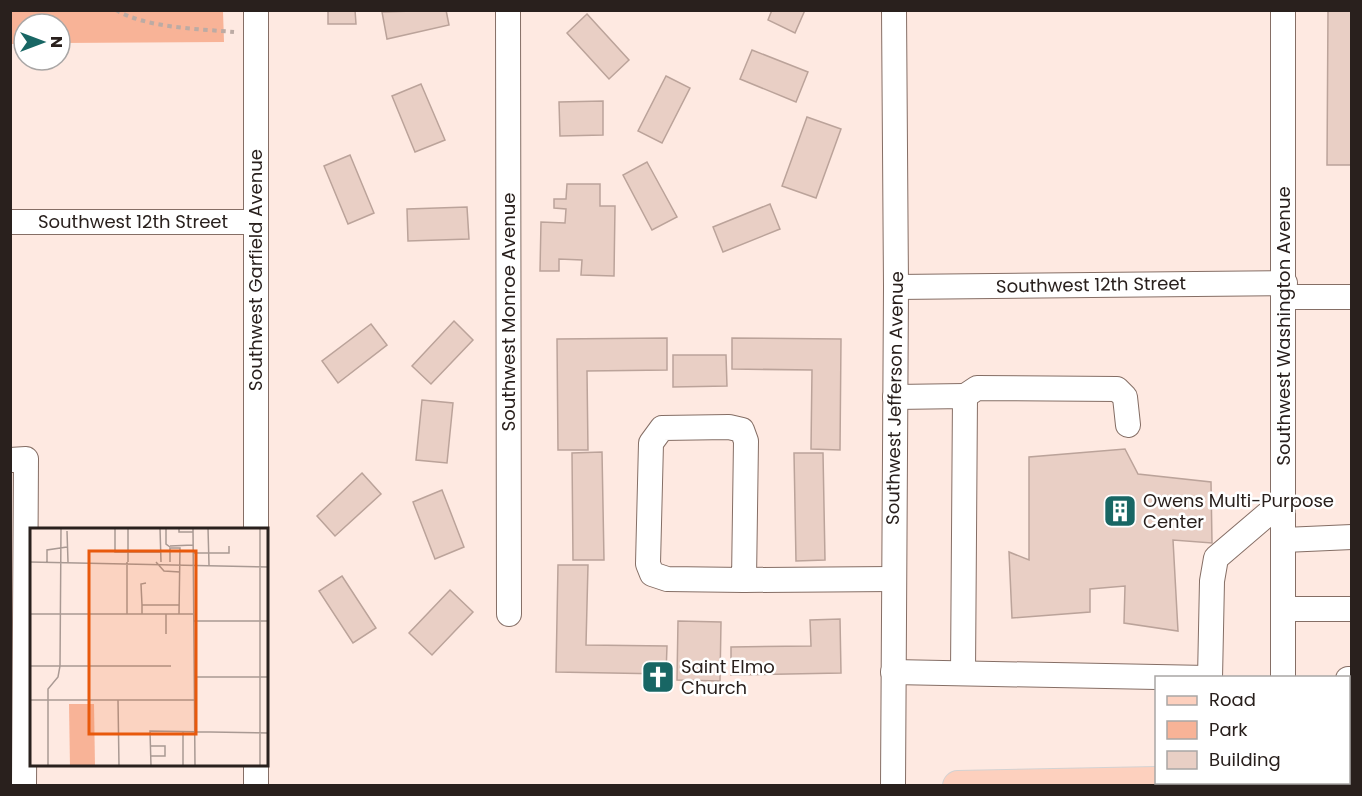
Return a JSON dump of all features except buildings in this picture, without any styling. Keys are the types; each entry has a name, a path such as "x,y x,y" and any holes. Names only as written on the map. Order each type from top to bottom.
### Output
{"main road":[{"path":"958,786 1155,782"}],"street":[{"name":"Southwest Garfield Avenue","path":"256,10 256,528"},
{"name":"Southwest Monroe Avenue","path":"508,10 509,614"},
{"name":"Southwest Jefferson Avenue","path":"893,786 896,287 894,10"},
{"name":"Southwest Washington Avenue","path":"1283,10 1285,290 1283,676"},
{"name":"Southwest 12th Street","path":"10,222 256,222"},
{"name":"Southwest 12th Street","path":"896,287 1285,290 1352,297"},
{"path":"895,396 965,396 977,388 1117,389 1125,396 1128,426"},
{"path":"963,673 965,396"},
{"path":"744,579 746,441 742,430 729,427 662,428 651,443 648,564 652,574 667,579 744,579 893,579"},
{"path":"10,460 26,459 18,701 24,786"},
{"path":"1209,676 1212,581 1216,558 1284,500"},
{"path":"1284,540 1352,537"},
{"path":"1283,609 1352,609"},
{"path":"893,672 1155,677"},
{"path":"256,766 256,786"}],"path":[{"path":"116,10 126,17 178,27 256,35"}],"green space":[{"path":"10,11 223,11 224,42 72,43 72,12 12,12 11,44"}],"place":[{"name":"Owens Multi-Purpose Center","path":"1120,511"},
{"name":"Saint Elmo Church","path":"658,677"}]}
